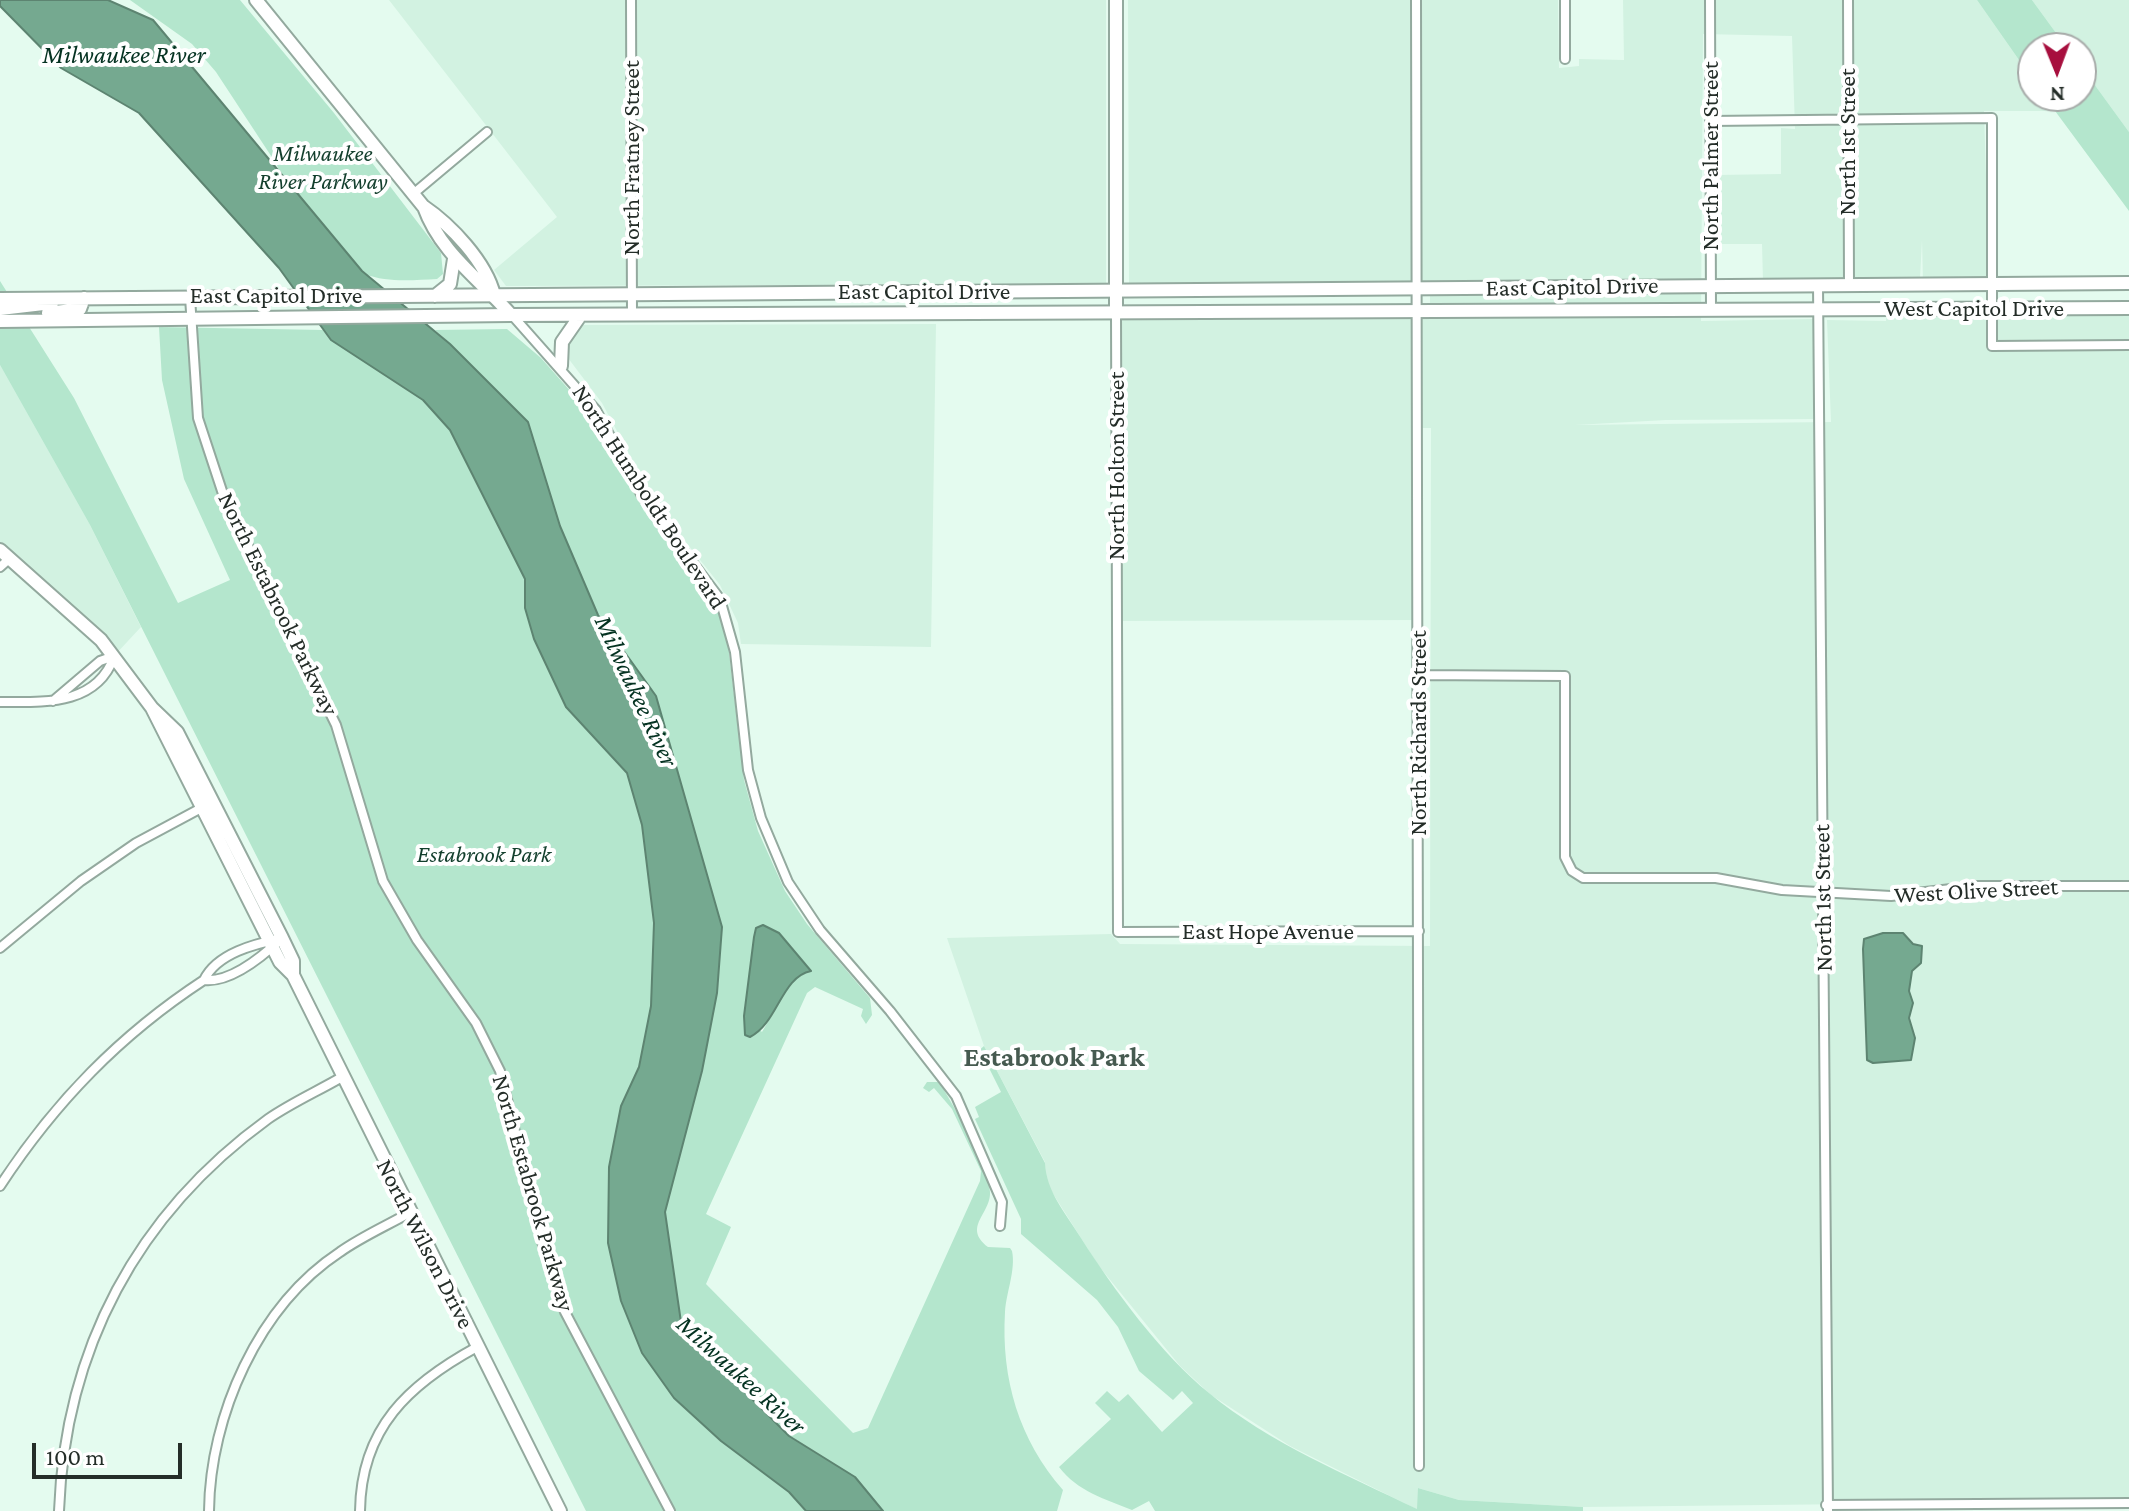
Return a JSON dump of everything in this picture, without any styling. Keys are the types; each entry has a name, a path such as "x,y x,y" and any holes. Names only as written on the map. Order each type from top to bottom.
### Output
{"main road":[{"name":"North Humboldt Boulevard","path":"256,0 423,206 443,219 491,281 494,295"},
{"name":"North Holton Street","path":"1116,0 1116,314"},
{"name":"North Humboldt Boulevard","path":"423,206 430,225 454,259 511,315"},
{"path":"435,296 450,284 454,259"},
{"name":"West Capitol Drive","path":"1849,284 2129,283"},
{"name":"East Capitol Drive","path":"0,299 1849,284"},
{"path":"0,309 26,309 79,298 80,309 50,312 31,321"},
{"name":"West Capitol Drive","path":"1819,311 2129,308"},
{"name":"East Capitol Drive","path":"0,321 448,315 1819,311"},
{"path":"561,366 562,342 580,316"},
{"name":"North Wilson Drive","path":"3,559 65,605 114,656 152,708 177,732 206,805 275,942 293,961 293,975 342,1077 560,1511"}],"street":[{"name":"North Fratney Street","path":"631,0 632,316"},
{"name":"North Richards Street","path":"1416,0 1419,1466"},
{"path":"1565,0 1565,59"},
{"name":"North Palmer Street","path":"1710,0 1711,311"},
{"name":"North 1st Street","path":"1848,0 1849,284"},
{"path":"1710,121 1992,118 1992,346 2129,345"},
{"path":"413,194 487,132"},
{"name":"North 1st Street","path":"1818,284 1827,1508"},
{"name":"North Estabrook Parkway","path":"190,297 198,418 224,497 336,725 383,881 417,940 476,1023 500,1071 553,1280 571,1325 670,1511"},
{"name":"North Holton Street","path":"1116,314 1118,932"},
{"name":"North Humboldt Boulevard","path":"511,315 561,366 596,410 650,507 720,599 735,652 748,770 761,818 788,882 820,930 890,1011 956,1096 1002,1202 1000,1226"},
{"path":"53,701 100,661 114,656"},
{"path":"0,702 72,699 109,671 114,656"},
{"name":"West Olive Street","path":"1419,675 1565,676 1565,857 1572,871 1583,878 1716,878 1782,890 1891,896 1977,886 2129,886"},
{"path":"0,948 81,881 136,843 206,805"},
{"name":"East Hope Avenue","path":"1118,932 1419,931"},
{"path":"0,1186 58,1105 108,1053 163,1007 204,980 210,967 254,944 275,942"},
{"path":"204,980 217,981 275,942"},
{"path":"59,1511 63,1453 75,1390 99,1327 129,1265 170,1207 224,1154 271,1117 342,1077"},
{"path":"209,1511 211,1471 227,1409 273,1320 297,1290 324,1264 409,1213"},
{"path":"360,1511 366,1467 393,1411 435,1370 477,1347"},
{"path":"1827,1508 2129,1503"}],"shaded area":[{"path":"389,0 1106,0 1106,284 506,286 494,270 557,217"},
{"path":"1128,0 1558,0 1559,68 1579,66 1579,59 1624,60 1623,0 1977,0 2017,57 2017,111 1984,111 1988,241 1994,284 1923,283 1922,240 1920,278 1763,281 1762,244 1716,244 1717,175 1781,174 1781,128 1795,129 1792,36 1703,34 1701,321 1815,319 1816,419 1666,420 1575,425 1831,422 1827,320 1886,321 1887,310 2129,308 2129,1501 1583,1507 1459,1500 1418,1488 1418,1510 1290,1446 1211,1395 1180,1366 1098,1265 1045,1181 1045,1162 984,1046 947,938 1111,934 1120,944 1430,946 1431,428 1419,428 1419,620 1117,621 1116,314 1430,312 1430,283 1129,283"},
{"path":"2032,0 2129,0 2129,132 2097,88 2097,32 2055,32"},
{"path":"936,324 931,647 741,644 738,623 720,585 657,506 602,403 568,358 566,342 583,325"},
{"path":"0,365 90,525 141,627 114,656 0,550"}],"green space":[{"name":"Milwaukee River Parkway","path":"130,0 240,0 334,113 441,253 443,274 437,279 401,280 365,274 283,186 277,165 216,72 192,44"},
{"path":"1977,0 2032,0 2055,32 2017,32 2017,57"},
{"path":"2097,88 2129,132 2129,211 2056,112 2097,112"},
{"name":"Estabrook Park","path":"0,281 74,398 178,603 230,580 184,479 162,380 159,327 323,330 331,340 423,400 450,430 525,579 534,639 566,707 627,773 642,825 654,923 651,1006 639,1067 621,1106 609,1167 721,1441 789,1492 806,1511 586,1511 90,525 0,365"},
{"path":"507,329 541,358 595,419 644,511 710,592 727,635 744,780 758,831 785,891 807,924 870,998 872,1015 866,1024 861,1016 863,1009 815,987 807,993 706,1214 731,1227 706,1284 853,1433 868,1428 980,1181 981,1171 952,1109 934,1088 929,1092 923,1088 927,1082 939,1082 969,1136 988,1181 989,1200 977,1233 988,1247 1010,1248 1012,1251 1005,1337 1010,1385 1024,1429 1035,1451 1063,1490 1057,1511 883,1511 855,1477 790,1436 682,1330 665,1212 702,1071 656,696 598,615 560,526 450,344 435,330","holes":["756,928 803,973 792,980 762,1032 744,1016"]},
{"path":"984,1046 1045,1163 1053,1193 1108,1279 1173,1360 1232,1411 1283,1443 1417,1509 1418,1488 1459,1500 1583,1507 1583,1511 1155,1511 1149,1501 1132,1510 1074,1482 1059,1467 1111,1419 1095,1403 1107,1391 1119,1402 1128,1394 1162,1432 1193,1403 1182,1391 1173,1400 1139,1371 1118,1327 1097,1300 1021,1234 1021,1219 975,1119 979,1117 975,1107 1001,1092 986,1062 976,1053"}],"water":[{"name":"Milwaukee River","path":"0,0 108,0 153,20 362,271 450,344 528,422 560,526 598,615 656,696 722,927 717,993 702,1071 665,1212 682,1329 789,1436 855,1477 883,1511 806,1511 789,1492 721,1441 674,1398 642,1353 621,1301 608,1243 609,1167 621,1106 639,1067 651,1006 654,923 642,825 627,773 566,707 534,639 525,608 525,579 450,430 423,400 331,340 279,268 139,113 61,68 0,6"},
{"path":"763,925 779,933 811,971 793,982 767,1022 750,1037 745,1035 744,1016 754,937 756,928"},
{"path":"1883,933 1903,933 1913,944 1922,946 1921,963 1912,971 1909,991 1913,1003 1909,1018 1915,1038 1911,1060 1873,1063 1867,1060 1863,949 1864,939"}],"district":[{"name":"Estabrook Park","path":"1054,1057"}]}
